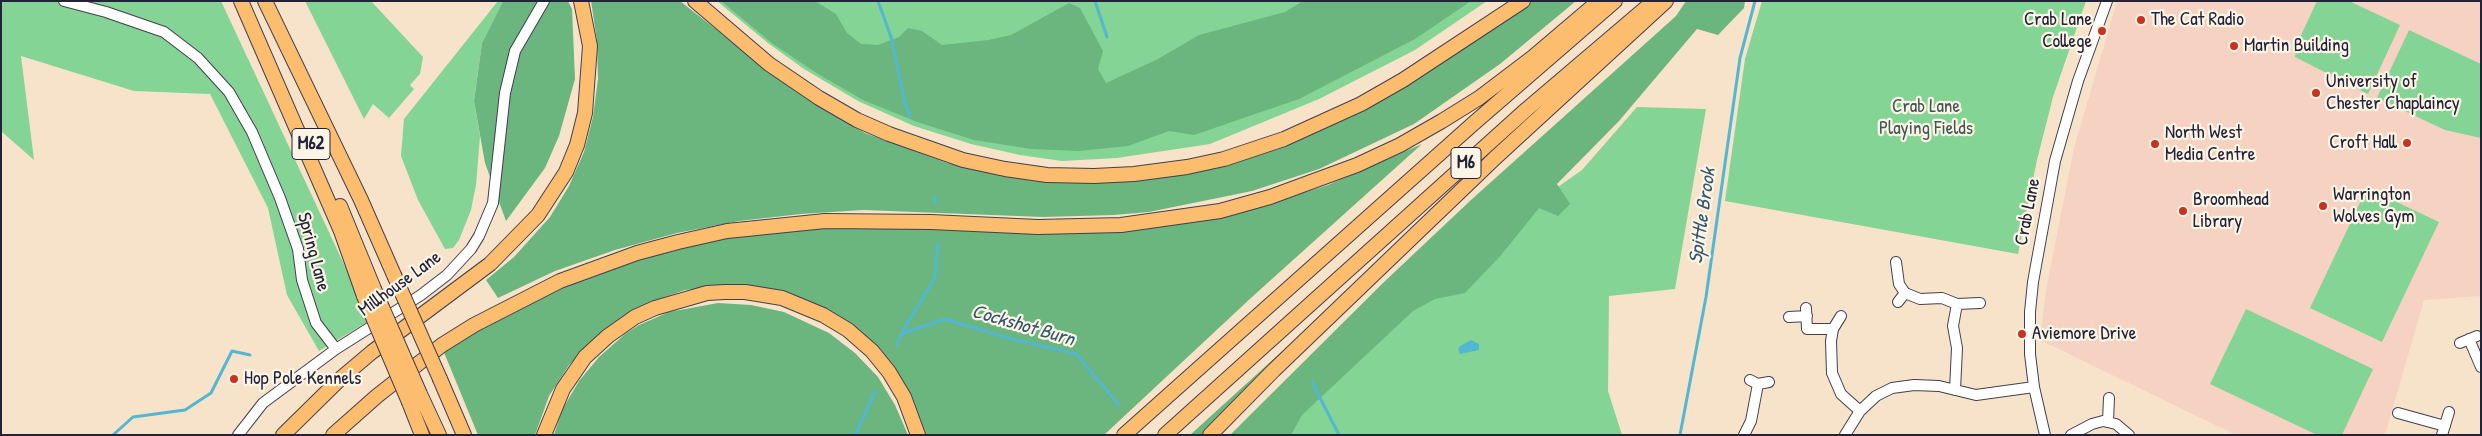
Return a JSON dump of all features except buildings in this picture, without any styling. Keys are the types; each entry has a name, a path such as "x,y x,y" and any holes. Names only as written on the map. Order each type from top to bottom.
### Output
{"highway":[{"path":"242,1 340,231 414,398 439,435"},
{"name":"M62","path":"265,1 361,200 464,435"},
{"path":"283,435 326,392 372,352 490,264 538,215 566,172 577,145 585,113 590,46 581,1"},
{"path":"695,1 769,64 834,106 890,134 963,160 1005,169 1047,175 1094,176 1134,174 1187,167 1224,159 1284,139 1361,104 1394,85 1522,1"},
{"path":"333,435 377,396 442,344 479,322 560,281 637,253 678,242 727,231 825,221 914,222 1038,227 1121,225 1220,211 1270,197 1357,165 1400,145 1442,121 1479,98 1599,1"},
{"name":"M6","path":"1124,435 1481,116 1615,1"},
{"name":"M6","path":"1165,435 1527,109 1654,1"},
{"path":"1210,435 1274,370 1495,158 1666,1"},
{"path":"544,435 563,389 585,357 608,336 635,317 655,308 707,293 745,292 782,298 823,315 848,330 872,352 889,372 904,397 918,435"},
{"path":"414,398 422,435"}],"street":[{"name":"Spring Lane","path":"64,1 106,12 164,32 198,58 229,92 252,132 280,198 298,249 302,280 316,323 336,349"},
{"name":"Crab Lane","path":"2045,435 2034,387 2030,354 2030,312 2055,160 2091,40 2107,1"},
{"name":"Millhouse Lane","path":"238,435 263,403 336,349 421,295 447,275 471,249 480,236 493,203 505,93 513,60 519,45 544,2"},
{"path":"1896,262 1899,284 1905,293 1920,299 1942,298 1957,304 1980,303"},
{"path":"1898,302 1905,293"},
{"path":"1955,390 1956,348 1953,326 1957,304"},
{"path":"1788,317 1806,312 1807,329 1833,329"},
{"path":"1841,316 1833,329 1831,352 1834,381 1841,394 1860,411"},
{"path":"2469,339 2481,368"},
{"path":"1744,435 1751,422 1754,382 1769,382"},
{"path":"1845,435 1860,411 1876,396 1897,387 1925,385 1976,395 2034,387"},
{"path":"2108,421 2109,398"},
{"path":"2398,413 2444,430 2449,412"},
{"path":"2071,435 2092,424 2108,421 2120,426 2130,435"}],"shaded area":[{"path":"2117,1 2481,1 2481,296 2424,300 2385,435 2236,435 2040,340 2046,290 2074,148"}],"green space":[{"path":"1,1 221,1 355,288 367,322 319,351 287,295 268,208 210,94 134,91 21,56 34,160 1,131"},
{"path":"305,1 371,1 423,57 420,74 410,85 414,89 389,118 373,104 364,119"},
{"path":"498,1 503,1 482,43 474,101 480,136 476,185 471,210 459,240 453,248 445,249 418,200 401,156 404,119"},
{"path":"503,1 568,1 572,9 575,79 559,136 545,168 506,221 485,163 474,101 482,43"},
{"path":"591,1 680,1 774,75 865,133 947,163 1032,179 1258,154 1483,34 1530,1 1576,1 1500,64 1414,124 1319,169 1252,191 1149,212 1114,215 1043,217 863,210 739,221 677,233 615,250 555,271 498,298 486,280 514,257 550,217 569,186 584,152 593,117 598,79 597,41"},
{"path":"717,1 1487,1 1415,50 1319,99 1210,144 1117,158 1062,161 1020,155 971,144 914,126 858,101 804,69 768,43"},
{"path":"721,1 815,1 836,14 847,33 861,44 878,45 899,37 908,28 922,31 942,45 988,40 1011,35 1069,3 1080,8 1103,51 1098,69 1106,83 1158,59 1199,35 1285,12 1303,1 1471,1 1415,39 1299,99 1194,135 1169,131 1128,146 1079,151 1031,149 974,140 917,122 863,100 818,74 773,44"},
{"path":"1686,1 1745,1 1744,8 1718,35 1697,29 1619,121 1557,184 1570,204 1558,216 1539,208 1502,254 1465,293 1435,299 1413,311 1302,415 1291,435 1230,435 1384,282 1471,200 1676,16"},
{"name":"Crab Lane Playing Fields","path":"1762,1 2086,1 2053,97 2037,160 2018,254 1725,201 1745,59"},
{"path":"2317,1 2349,1 2400,25 2368,94 2295,57 2296,46"},
{"path":"2409,30 2481,64 2481,138 2445,130 2377,98"},
{"path":"1637,107 1706,109 1675,289 1609,296 1608,391 1622,435 1270,435 1528,208 1582,170"},
{"path":"1422,144 1252,297 1104,435 924,435 878,352 773,290 756,287 720,286 685,290 653,301 622,318 594,340 569,365 549,396 535,435 478,435 443,350 470,332 557,288 651,254 746,233 847,226 1092,233 1196,222 1263,206 1328,185"},
{"path":"2367,188 2439,222 2382,342 2310,308"},
{"path":"718,303 751,305 784,312 829,333 855,353 878,377 895,405 908,435 554,435 562,410 579,381 599,357 625,334 639,325 669,312"},
{"path":"2246,309 2373,369 2342,435 2317,435 2210,384"},
{"path":"1290,344 1203,435 1190,435"}],"water":[{"path":"1471,340 1479,344 1479,350 1460,354 1458,349 1460,346"}],"waterway":[{"path":"878,1 891,37 905,103 910,117"},
{"path":"1095,1 1107,37"},
{"name":"Spittle Brook","path":"1680,435 1706,297 1740,58 1755,1"},
{"path":"934,197 936,203"},
{"path":"897,345 905,327 935,278 938,244"},
{"name":"Cockshot Burn","path":"901,334 945,319 1012,339 1076,354 1119,405"},
{"path":"113,435 133,417 185,410 211,393 232,351 250,355"},
{"path":"1312,382 1339,435"},
{"name":"Cockshot Burn","path":"855,435 875,392"}],"place":[{"name":"The Cat Radio","path":"2141,20"},
{"name":"Crab Lane College","path":"2102,31"},
{"name":"Martin Building","path":"2234,46"},
{"name":"University of Chester Chaplaincy","path":"2316,93"},
{"name":"Croft Hall","path":"2407,143"},
{"name":"North West Media Centre","path":"2155,144"},
{"name":"Warrington Wolves Gym","path":"2323,206"},
{"name":"Broomhead Library","path":"2183,211"},
{"name":"Aviemore Drive","path":"2022,334"},
{"name":"Hop Pole Kennels","path":"234,379"}]}
